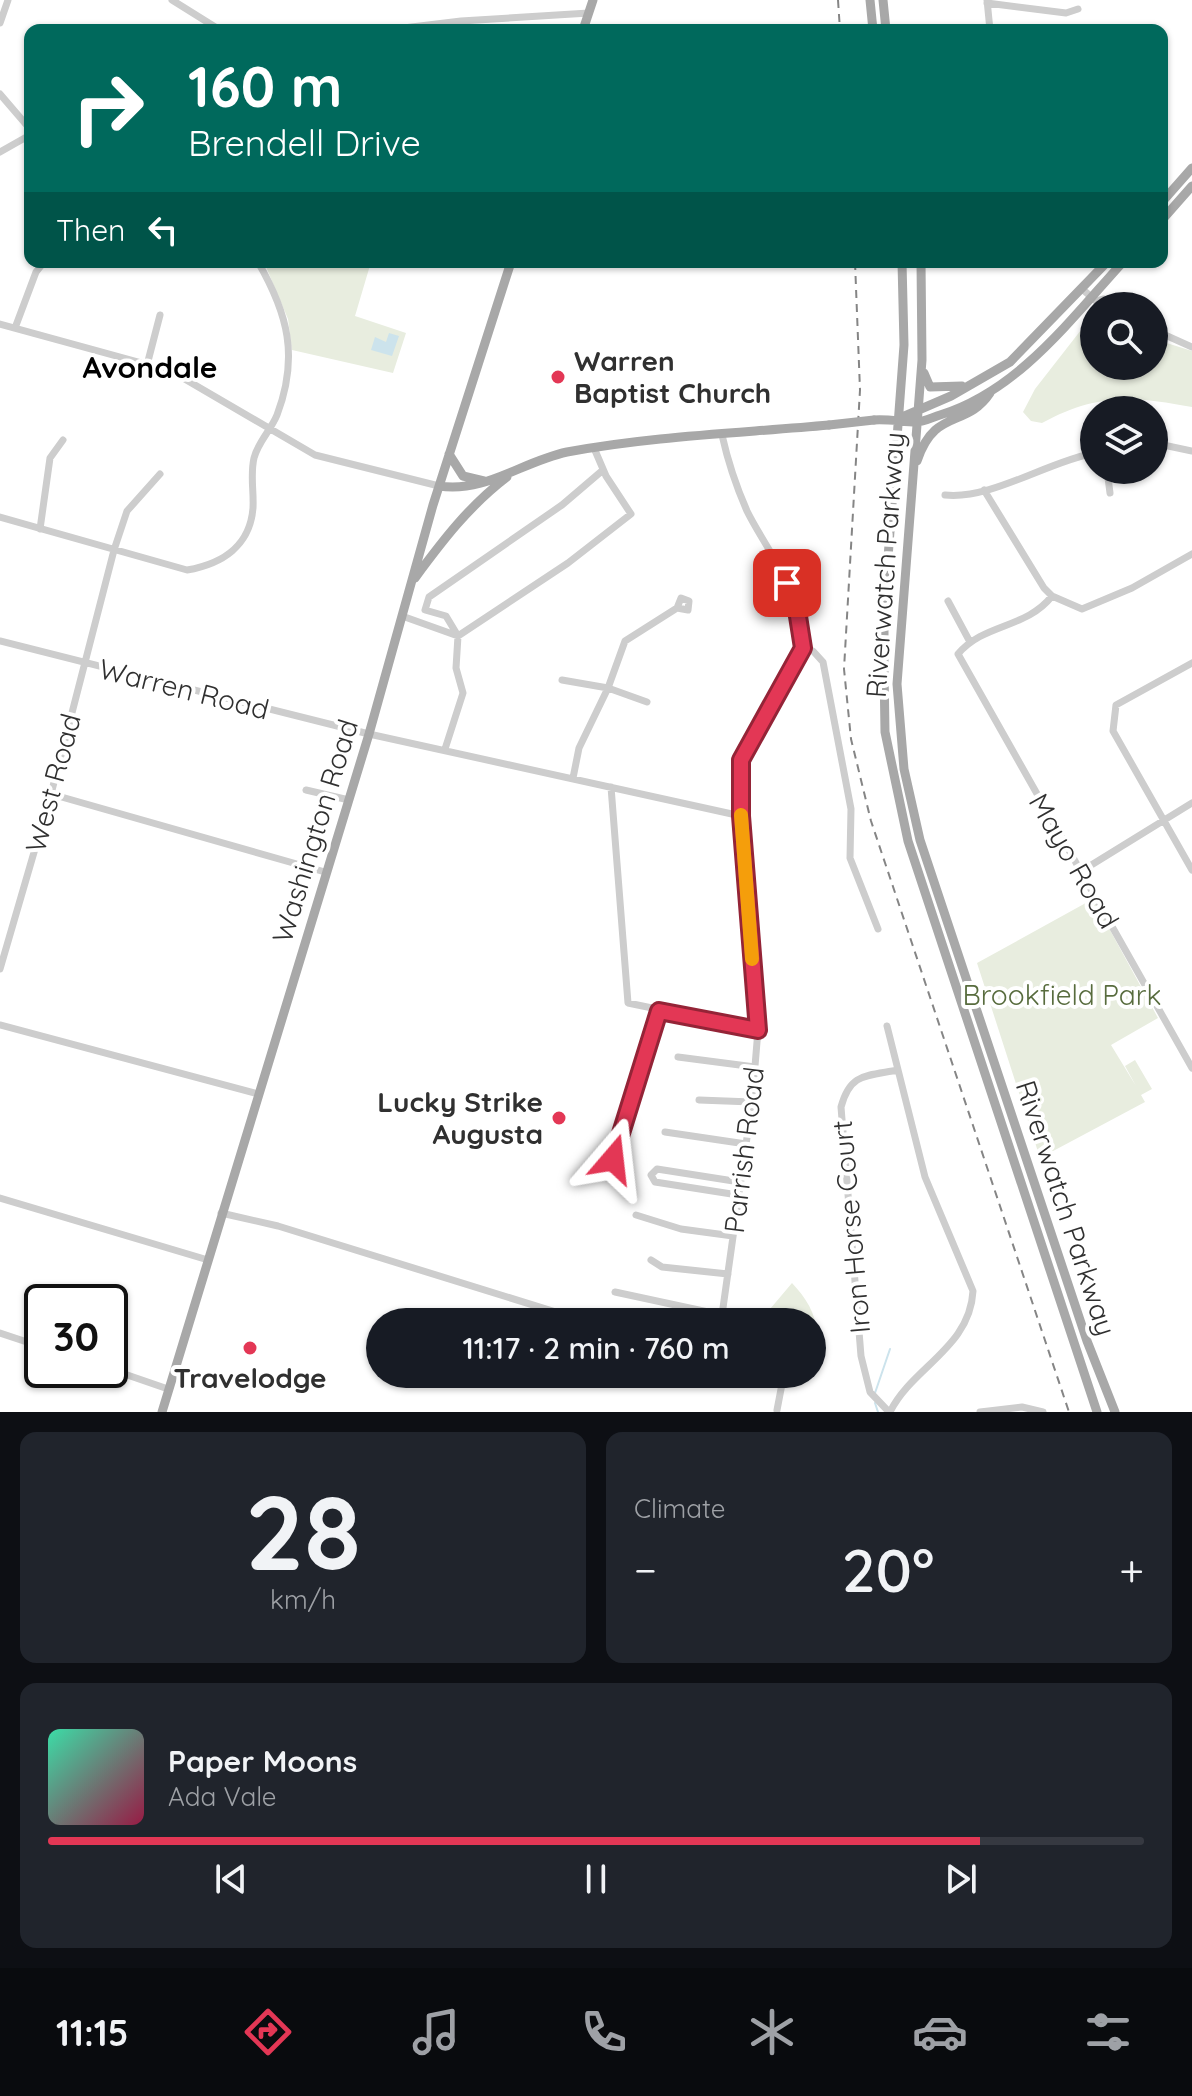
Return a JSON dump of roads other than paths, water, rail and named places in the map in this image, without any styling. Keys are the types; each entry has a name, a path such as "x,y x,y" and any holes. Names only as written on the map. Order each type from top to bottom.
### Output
{"main road":[{"path":"585,24 593,0"},
{"path":"870,0 872,24"},
{"path":"883,0 885,24"},
{"path":"1168,195 1192,168"},
{"path":"1168,213 1192,186"},
{"name":"Washington Road","path":"162,1412 369,734 439,486 509,268"},
{"name":"Riverwatch Parkway","path":"902,268 904,345 884,611 885,732 891,768 908,841 1097,1412"},
{"name":"Riverwatch Parkway","path":"921,268 922,360 897,660 904,769 920,840 1087,1341 1115,1412"},
{"path":"900,418 985,378 1010,362 1101,268"},
{"path":"1101,292 1119,268"},
{"path":"439,486 471,488 522,466 594,448 874,420 900,418 916,422 956,410 991,391 1028,363 1080,315"},
{"path":"922,360 930,387 955,388 985,378"},
{"path":"912,476 929,433 982,404 991,391"},
{"path":"449,454 463,476 488,481"},
{"path":"411,584 446,535 480,498 522,466"}],"street":[{"path":"0,23 8,0"},
{"path":"172,0 210,24"},
{"path":"989,24 987,2 1066,13 1078,9"},
{"path":"436,24 589,13"},
{"path":"0,94 24,124"},
{"path":"0,152 24,136"},
{"path":"15,328 39,268"},
{"path":"0,517 187,570 226,557 237,547 253,510 254,460 276,416 291,364 282,314 261,268"},
{"path":"1081,288 1085,292"},
{"path":"147,365 160,315"},
{"path":"0,324 171,371 268,431 315,455 439,486"},
{"path":"1168,337 1192,347"},
{"path":"1168,339 1172,339"},
{"path":"722,435 741,498 792,595 803,648 813,651 823,662 851,809 850,858 878,929"},
{"path":"40,529 50,458 63,440"},
{"path":"1168,446 1192,451"},
{"path":"458,636 568,563 631,514 603,470 594,448"},
{"path":"945,495 958,497 984,490 1080,456"},
{"path":"445,749 463,693 456,668 458,636 446,616 425,610 429,597 562,505 603,470"},
{"name":"West Road","path":"0,969 51,794 114,550 127,511 160,474"},
{"path":"1109,484 1110,493"},
{"path":"984,490 1035,577 1052,596 1082,609 1095,606 1192,554"},
{"path":"948,601 970,642 1040,612 1052,596"},
{"path":"573,778 579,748 608,688 625,641 677,608"},
{"path":"402,616 458,636"},
{"name":"Warren Road","path":"0,641 85,665 369,734 741,816"},
{"name":"Mayo Road","path":"970,642 958,654 1192,1068"},
{"name":"Parrish Road","path":"723,1308 752,1102 758,1030 741,816 741,760 803,648"},
{"path":"1192,663 1116,705 1112,717 1113,731 1192,870"},
{"path":"562,680 608,688 647,702"},
{"path":"611,787 628,1003 758,1030"},
{"path":"306,790 349,800"},
{"path":"51,794 325,872"},
{"path":"1080,872 1192,803"},
{"path":"613,1159 659,1011"},
{"path":"0,1025 258,1094"},
{"path":"887,1026 925,1177 973,1291 972,1307 954,1342 897,1396 890,1412"},
{"path":"678,1057 755,1067"},
{"name":"Iron Horse Court","path":"890,1412 870,1392 861,1356 841,1107 850,1084 861,1077 898,1070"},
{"path":"699,1100 752,1102"},
{"path":"665,1132 746,1144"},
{"path":"738,1195 655,1182 651,1175 657,1169 740,1182"},
{"path":"0,1198 208,1260"},
{"path":"221,1213 278,1226 543,1308"},
{"path":"636,1215 681,1229 733,1236"},
{"path":"651,1260 662,1267 728,1274"},
{"path":"615,1292 678,1308"},
{"path":"0,1333 24,1341"},
{"path":"128,1375 168,1389"},
{"path":"777,1410 781,1388"},
{"path":"980,1412 1022,1407 1043,1412"}],"water":[{"path":"389,333 399,336 392,356 371,350 375,337 386,342"}],"waterway":[{"path":"875,1393 890,1349"},
{"path":"875,1403 878,1412"}],"railway":[{"path":"838,0 840,24"},
{"path":"855,268 860,390 844,669 851,739 871,821 1069,1412"}],"place":[{"name":"Warren Baptist Church","path":"558,377"},
{"name":"Lucky Strike Augusta","path":"559,1118"},
{"name":"Travelodge","path":"250,1348"}],"district":[{"name":"Avondale","path":"150,368"}],"park label":[{"name":"Brookfield Park","path":"1062,995"}]}
